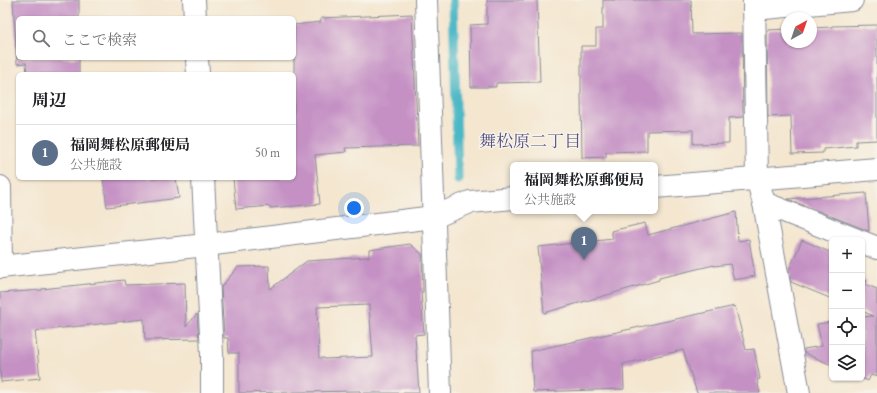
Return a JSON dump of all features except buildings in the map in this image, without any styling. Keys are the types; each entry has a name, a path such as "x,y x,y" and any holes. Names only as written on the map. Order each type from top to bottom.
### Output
{"street":[{"path":"194,0 195,16"},
{"path":"426,0 440,393"},
{"path":"799,393 764,203 758,178 754,5 852,0"},
{"path":"197,60 198,72"},
{"path":"658,187 877,170"},
{"path":"203,180 212,354 212,393"},
{"path":"0,187 1,267 206,245 434,217 470,202 510,198"},
{"path":"764,203 849,237"},
{"path":"865,243 877,248"}],"waterway":[{"path":"453,0 458,179"}],"place":[{"name":"福岡舞松原郵便局","path":"584,260"}],"district":[{"name":"舞松原二丁目","path":"530,141"}]}
